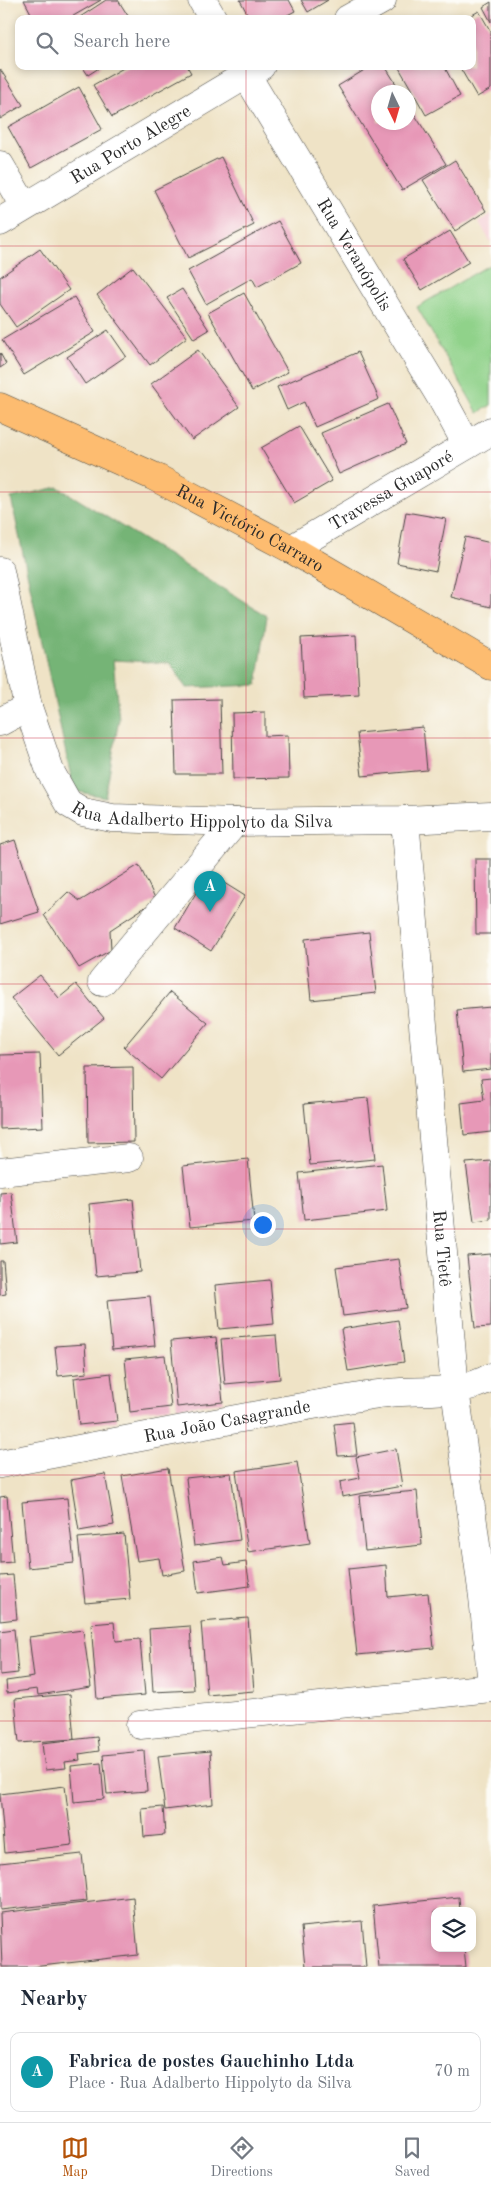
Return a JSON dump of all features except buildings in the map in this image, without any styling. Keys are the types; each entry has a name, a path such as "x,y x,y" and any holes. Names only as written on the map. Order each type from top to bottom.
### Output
{"main road":[{"name":"Rua Victório Carraro","path":"1,410 153,476 291,548 491,666"}],"street":[{"path":"202,0 211,15"},
{"path":"355,15 382,0"},
{"name":"Rua Porto Alegre","path":"0,222 247,70"},
{"name":"Rua Veranópolis","path":"250,70 467,445"},
{"path":"0,165 24,206"},
{"name":"Travessa Guaporé","path":"291,548 491,431"},
{"name":"Rua Adalberto Hippolyto da Silva","path":"0,571 28,707 50,771 68,803 83,812 112,818 235,822 405,820 491,816"},
{"path":"0,722 28,707"},
{"name":"Rua Tietê","path":"405,820 455,1389 487,1597 491,1675"},
{"path":"102,982 235,822"},
{"path":"0,1172 130,1158"},
{"name":"Rua João Casagrande","path":"0,1464 375,1394 455,1389 481,1383 491,1377"},
{"path":"140,1725 491,1688"}],"shaded area":[{"path":"491,214 491,243 479,222"}],"green space":[{"path":"489,265 491,269 491,405 478,413 417,307"},
{"path":"58,487 267,616 257,685 186,688 170,663 113,660 119,719 105,797 74,791 11,498"}],"place":[{"name":"Fabrica de postes Gauchinho Ltda","path":"210,912"}]}
